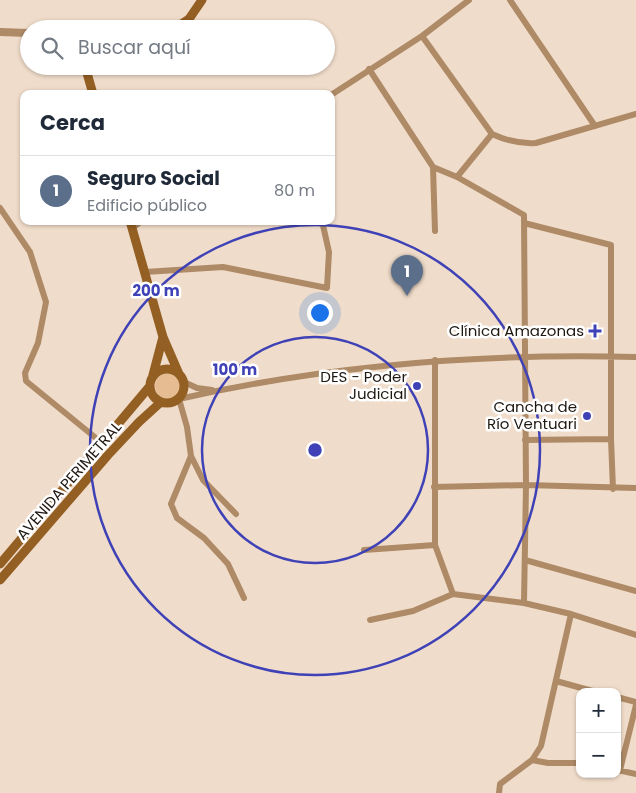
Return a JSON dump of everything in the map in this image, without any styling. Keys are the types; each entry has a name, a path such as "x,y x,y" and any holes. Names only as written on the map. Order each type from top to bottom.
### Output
{"main road":[{"path":"187,20 202,0"},
{"path":"88,75 92,90"},
{"path":"131,225 163,337 184,382 183,391 178,399 170,403 155,399 151,393 150,383 159,358 163,337"},
{"path":"150,383 154,375 163,369 169,369 179,374"},
{"name":"AVENIDA PERIMETRAL","path":"0,564 150,383"},
{"name":"AVENIDA PERIMETRAL","path":"0,580 108,455 139,422 162,402"}],"street":[{"path":"335,92 422,36 469,0"},
{"path":"510,0 595,126"},
{"path":"0,32 20,33"},
{"path":"422,36 492,134 508,141 523,144 536,143 636,114"},
{"path":"369,69 433,166 457,177 524,215 526,356 524,603"},
{"path":"457,177 492,134"},
{"path":"433,166 434,231"},
{"path":"0,208 30,252 46,302 38,342 26,373 26,381 102,443"},
{"path":"524,223 611,245 611,438 613,488"},
{"path":"145,272 223,267 326,288 329,252 323,225"},
{"path":"236,514 203,480 191,456 187,427 178,399 216,390 333,371 435,360 526,356 636,357"},
{"path":"435,360 435,545 453,594"},
{"path":"184,382 197,388 216,390"},
{"path":"525,440 611,438"},
{"path":"191,456 171,504 177,518 204,538 228,564 244,598"},
{"path":"434,487 526,485 636,488"},
{"path":"364,550 435,545"},
{"path":"524,560 636,591"},
{"path":"370,620 413,611 453,594 524,603 570,614 636,635"},
{"path":"500,793 500,784 532,760 542,746 570,614"},
{"path":"556,681 581,688"},
{"path":"621,698 636,704 621,762"},
{"path":"532,760 548,763 576,763"},
{"path":"621,770 636,774"}],"shaded area":[{"path":"168,373 177,377 181,386 177,395 168,399 159,395 155,386 159,377"}],"place":[{"name":"Seguro Social","path":"407,296"},
{"name":"Clínica Amazonas","path":"595,331"},
{"name":"DES - Poder Judicial","path":"417,386"},
{"name":"Cancha de Río Ventuari","path":"587,416"}]}
